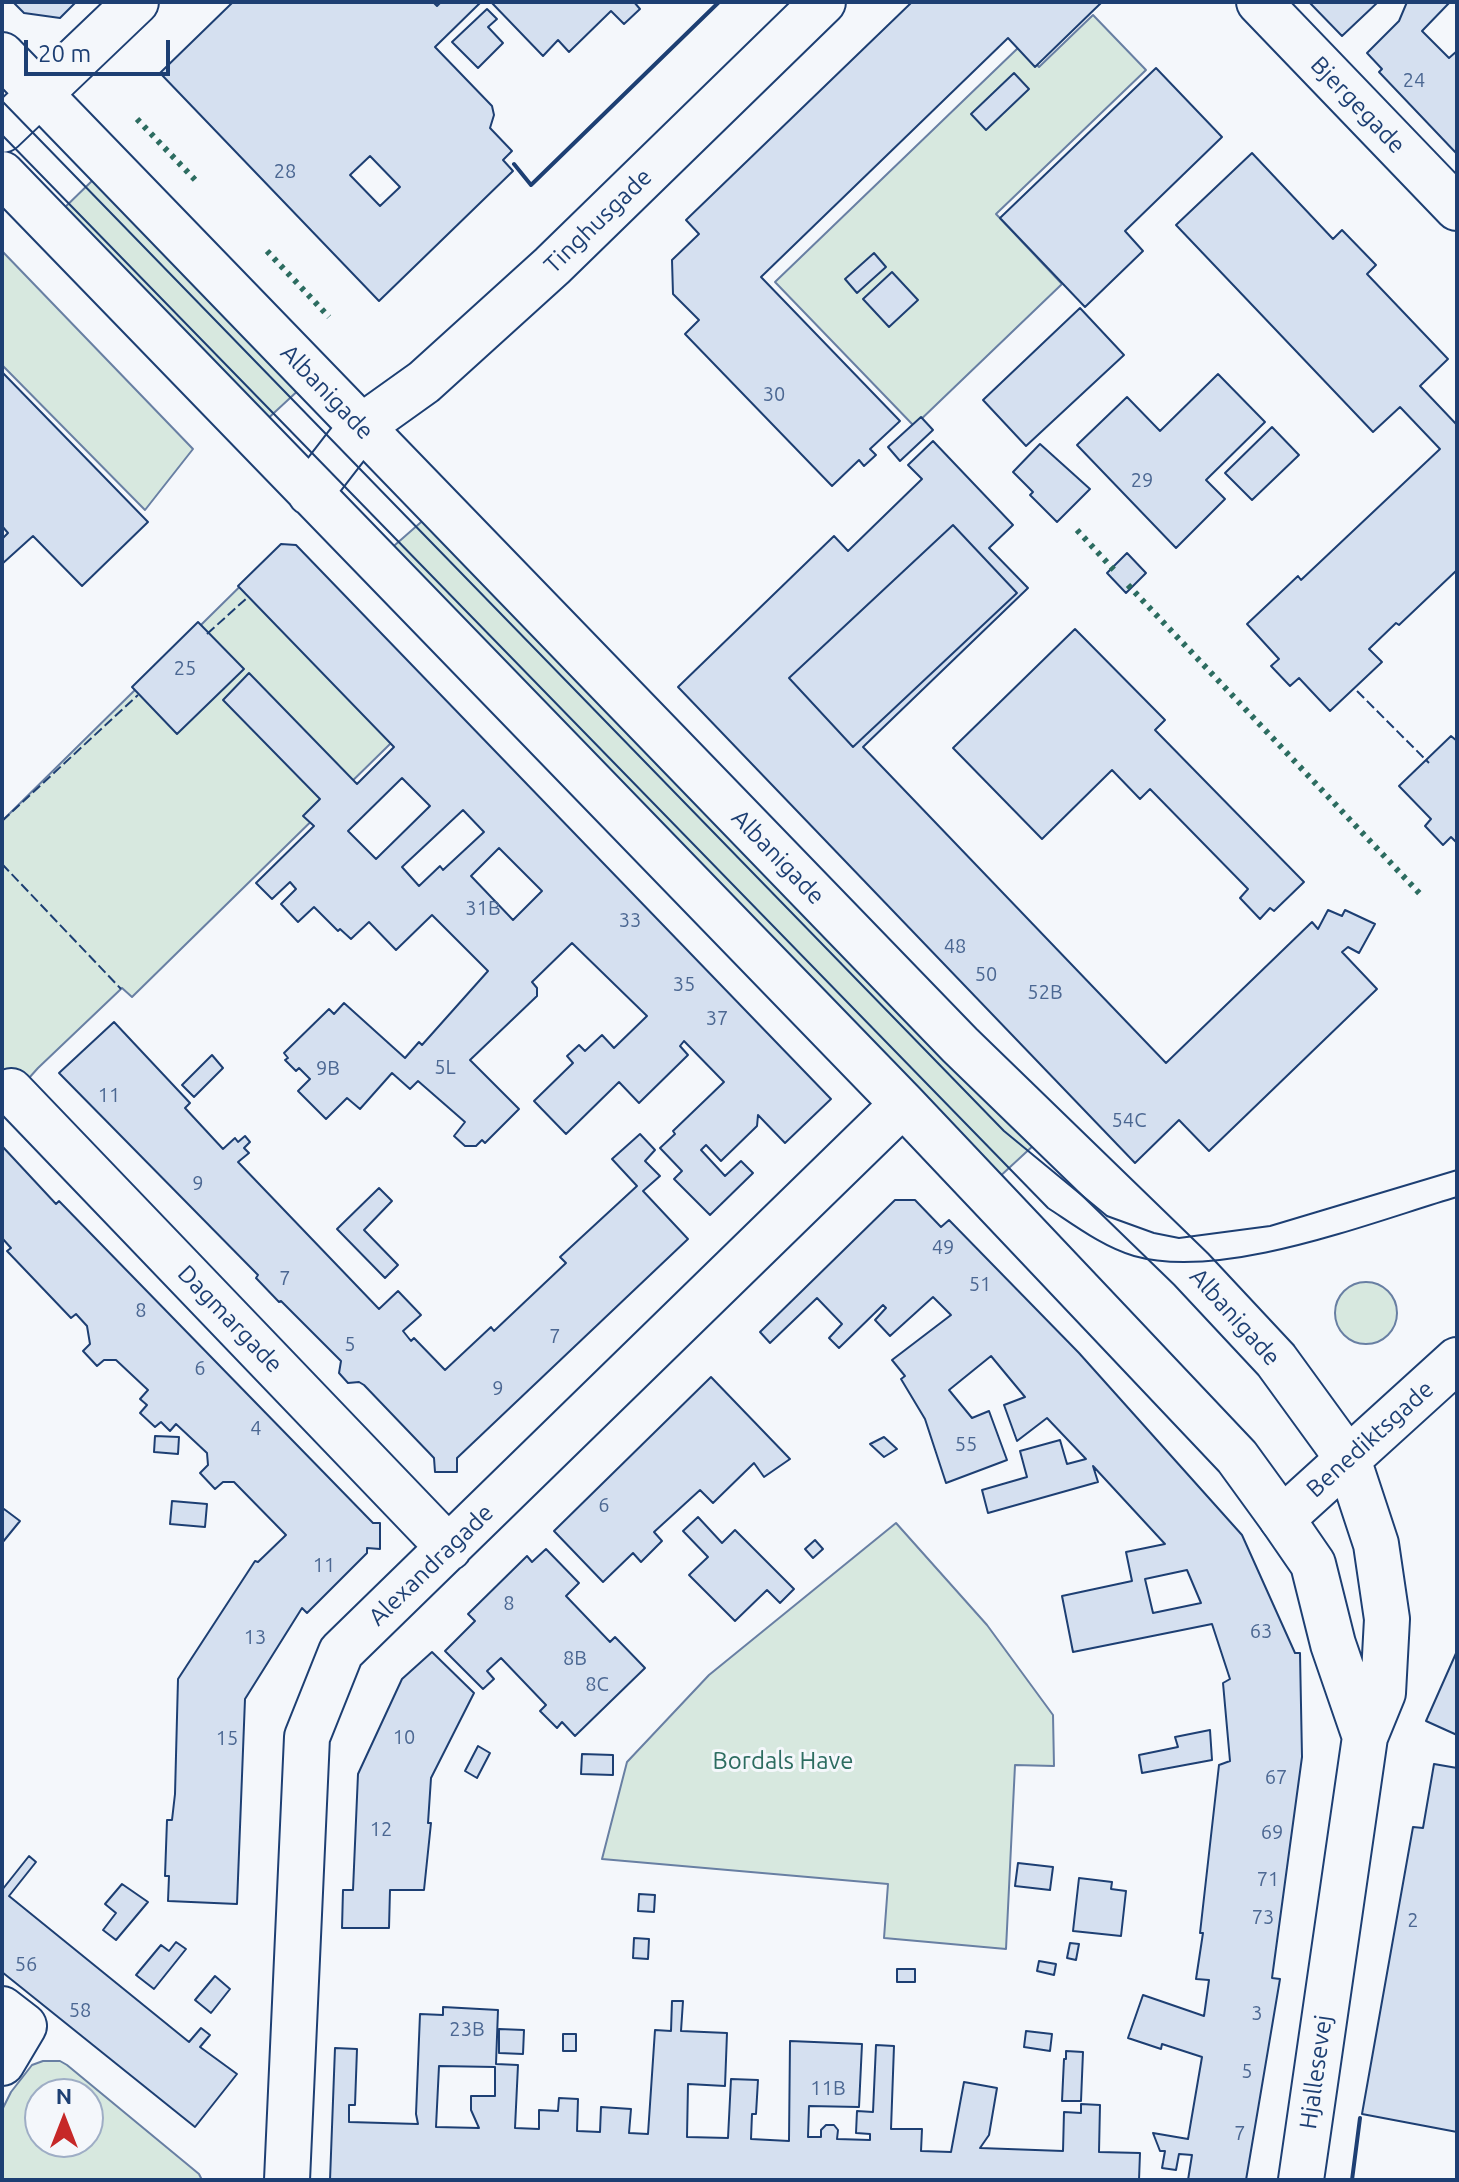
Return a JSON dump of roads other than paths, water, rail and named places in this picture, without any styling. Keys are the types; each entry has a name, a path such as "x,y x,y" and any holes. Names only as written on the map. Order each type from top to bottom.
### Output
{"street":[{"path":"2,130 136,2"},
{"name":"Tinghusgade","path":"310,493 361,427 424,382 552,266 823,2"},
{"name":"Bjergegade","path":"1259,2 1457,208"},
{"name":"Albanigade","path":"2,55 960,1045 1191,1269 1276,1360 1348,1459 1376,1544 1387,1619 1383,1693 1365,1737 1331,1964"},
{"name":"Albanigade","path":"2,174 903,1104 1237,1457 1313,1564 1333,1644 1365,1737"},
{"name":"Tinghusgade","path":"265,445 329,436 361,427"},
{"name":"Dagmargade","path":"11,1091 449,1548"},
{"name":"Alexandragade","path":"287,2180 307,1737 341,1652 903,1104"},
{"name":"Benediktsgade","path":"1282,1519 1457,1360"},
{"name":"Hjallesevej","path":"1301,2180 1331,1964"},
{"path":"2,2009 24,2026 2,2063"}],"tram line":[{"path":"2,101 1004,1131 1107,1216 1154,1233 1179,1238 1270,1226 1457,1170"},
{"path":"2,135 1048,1208 1100,1241 1134,1256 1170,1262 1210,1261 1296,1246 1457,1197"}],"park label":[{"name":"Bordals Have","path":"783,1761"}]}
